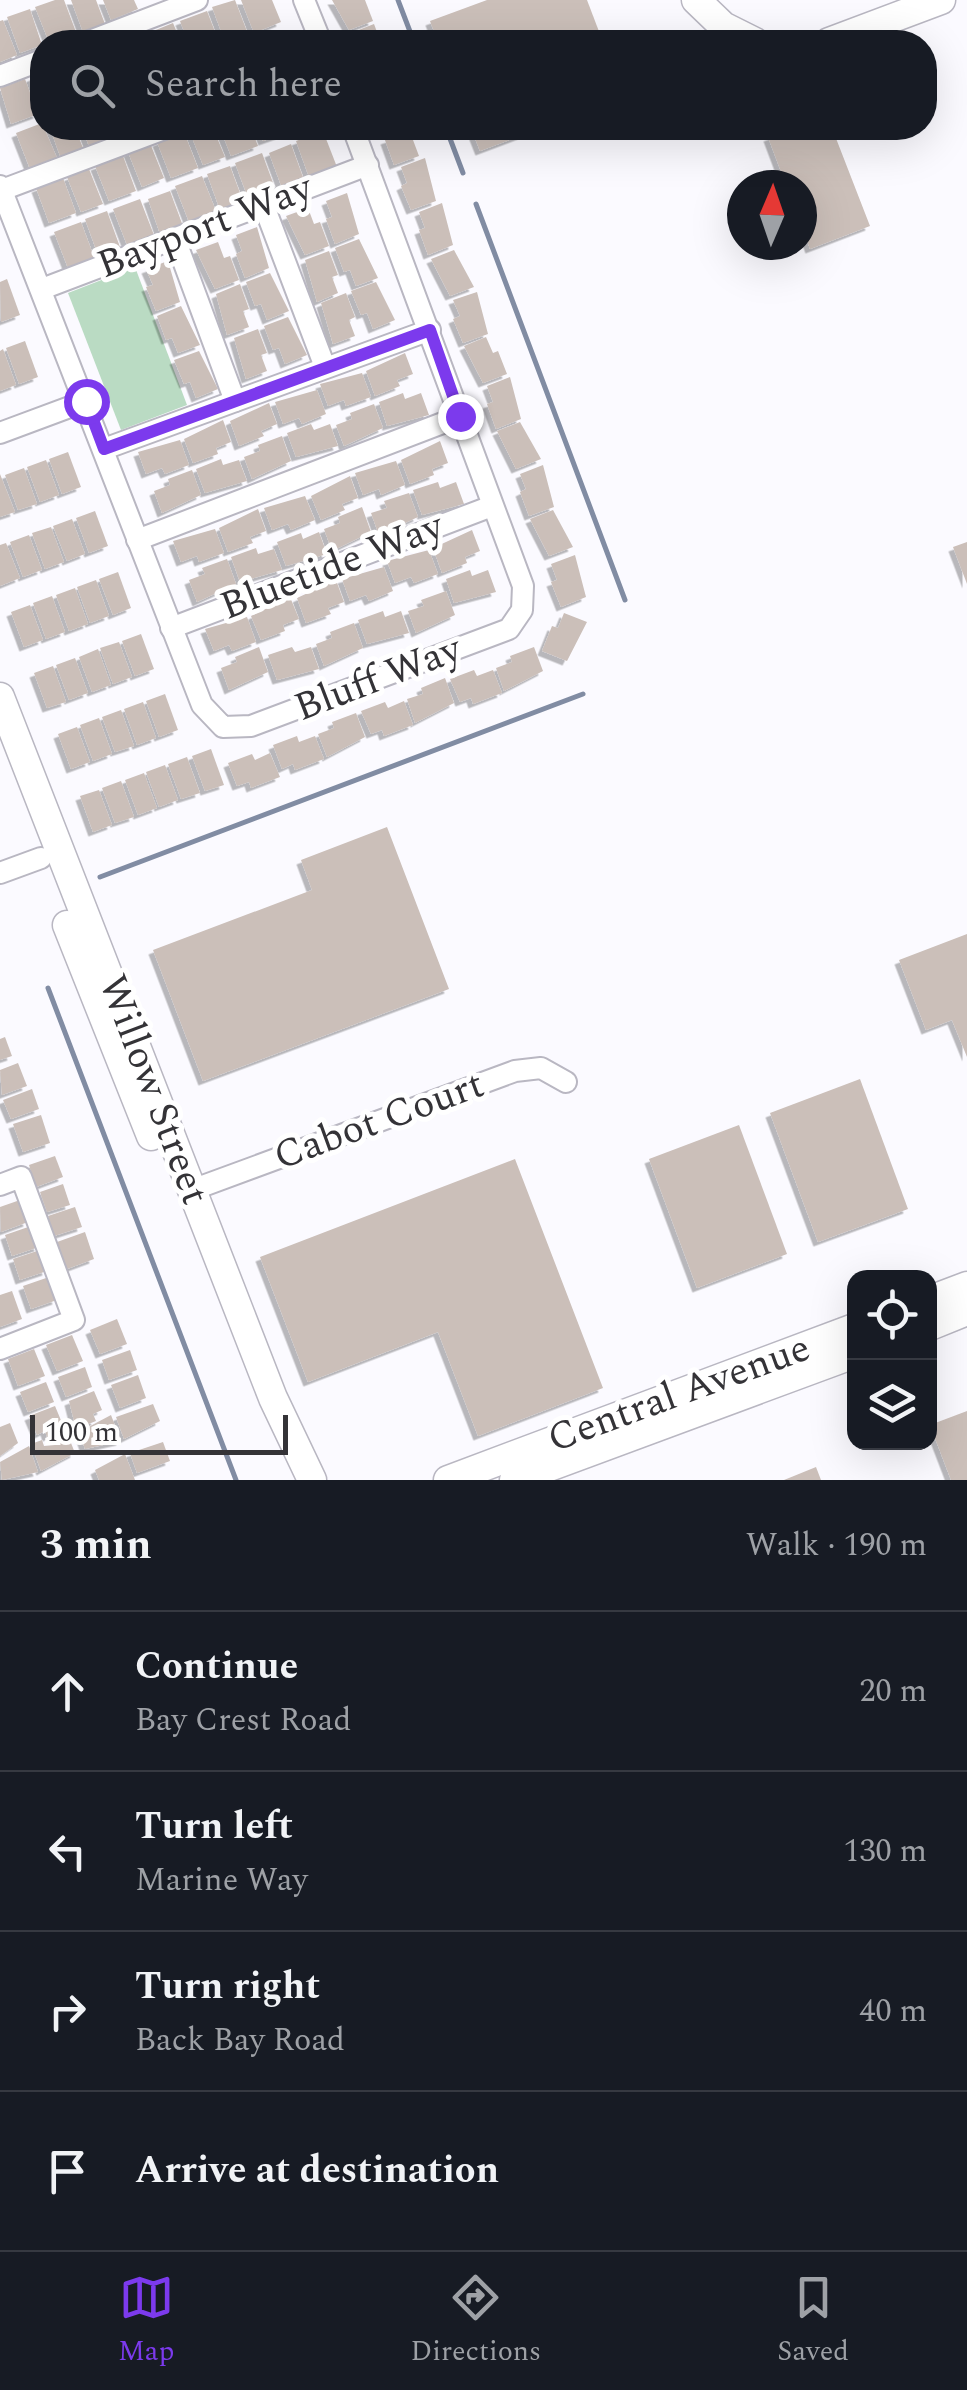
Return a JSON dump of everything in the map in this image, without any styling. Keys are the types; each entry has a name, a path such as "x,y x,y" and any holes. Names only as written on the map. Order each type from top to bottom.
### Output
{"street":[{"path":"118,30 197,0"},
{"path":"304,0 316,30"},
{"path":"696,0 731,30"},
{"path":"861,30 942,0"},
{"path":"0,76 30,65"},
{"path":"133,140 1,188 171,628"},
{"path":"358,140 492,506"},
{"name":"Bayport Way","path":"42,289 368,165"},
{"path":"264,206 326,367"},
{"path":"175,239 235,401"},
{"path":"104,449 430,330"},
{"path":"0,433 86,401"},
{"path":"137,540 460,416"},
{"name":"Bluff Way","path":"171,628 202,706 223,727 252,726 509,629 522,610 524,586 492,506"},
{"name":"Bluetide Way","path":"171,628 492,506"},
{"name":"Willow Street","path":"0,697 273,1398 312,1480"},
{"name":"Willow Street","path":"0,750 292,1480"},
{"path":"0,873 41,858"},
{"name":"Cabot Court","path":"192,1190 515,1071 541,1068 566,1082"},
{"path":"0,1185 22,1177 74,1320 0,1349"},
{"path":"937,1297 967,1286"},
{"path":"937,1323 967,1311"},
{"name":"Central Avenue","path":"448,1480 847,1331"},
{"name":"Central Avenue","path":"514,1480 847,1357"}],"green space":[{"path":"135,267 187,405 121,430 68,293"}],"building":[{"path":"64,0 75,30 44,30 35,7"},
{"path":"71,0 96,0 105,24 82,30"},
{"path":"103,0 134,0 138,9 111,20"},
{"path":"235,0 246,30 221,30 212,7"},
{"path":"241,0 272,0 281,22 253,30"},
{"path":"332,0 365,0 373,21 349,30"},
{"path":"487,0 587,0 598,30 433,30 430,21"},
{"path":"30,9 37,30 30,30 30,49 20,53 7,17"},
{"path":"207,11 214,30 183,30 180,21"},
{"path":"3,20 17,55 0,62 0,21"},
{"path":"173,23 176,30 156,30"},
{"path":"25,79 30,92 30,117 11,124 0,88"},
{"path":"30,128 30,140 49,140 57,158 30,169 16,133"},
{"path":"54,140 80,140 83,148 60,156"},
{"path":"187,140 198,168 171,178 157,142"},
{"path":"193,140 218,140 225,157 203,165"},
{"path":"225,140 256,140 258,146 231,156"},
{"path":"326,140 337,167 309,177 296,141"},
{"path":"385,140 413,140 419,156 394,165"},
{"path":"476,140 509,140 480,151"},
{"path":"769,140 837,140 870,226 817,246 817,170 780,170"},
{"path":"150,143 164,178 142,187 128,152"},
{"path":"291,144 304,180 282,188 269,153"},
{"path":"262,153 275,188 248,198 235,163"},
{"path":"123,156 136,191 109,201 95,166"},
{"path":"425,158 436,201 411,210 401,186 407,183 401,167"},
{"path":"230,166 243,201 220,210 207,174"},
{"path":"89,169 103,204 81,212 67,177"},
{"path":"202,176 216,211 189,222 175,186"},
{"path":"63,178 76,213 49,223 36,188"},
{"path":"170,191 183,226 160,234 148,199"},
{"path":"347,193 359,234 335,244 326,219 332,217 326,201"},
{"path":"140,199 154,235 127,245 113,209"},
{"path":"442,203 453,245 428,255 419,230 425,228 419,212"},
{"path":"308,208 314,224 320,222 329,246 305,255 286,216"},
{"path":"107,211 120,247 98,255 85,219"},
{"path":"81,222 94,257 68,268 54,232"},
{"path":"257,227 269,268 245,278 236,254 242,251 236,235"},
{"path":"359,239 378,278 356,286 350,270 344,272 335,248"},
{"path":"218,242 224,258 230,256 239,280 215,289 196,250"},
{"path":"454,250 474,287 450,296 431,259"},
{"path":"329,251 338,275 332,277 338,293 317,302 305,260"},
{"path":"168,261 180,302 156,311 146,287 153,285 146,269"},
{"path":"270,273 289,311 267,320 261,304 255,306 246,282"},
{"path":"7,279 20,315 1,322 0,282"},
{"path":"376,282 395,320 373,329 367,313 361,315 351,291"},
{"path":"240,284 249,309 243,311 249,327 227,335 216,294"},
{"path":"477,292 488,334 463,343 453,319 460,316 453,300"},
{"path":"346,293 355,317 349,320 355,336 333,344 321,303"},
{"path":"181,306 200,345 178,353 172,338 166,340 157,316"},
{"path":"288,317 307,355 285,364 279,348 273,350 264,326"},
{"path":"258,329 267,353 261,355 267,371 246,379 234,338"},
{"path":"486,337 493,353 498,351 507,374 483,383 464,346"},
{"path":"25,341 38,377 19,384 6,348"},
{"path":"3,349 16,385 0,391 0,351"},
{"path":"199,351 218,389 196,398 190,382 184,384 174,360"},
{"path":"405,353 413,374 397,380 400,386 375,396 366,371"},
{"path":"362,373 371,397 346,406 344,400 328,406 320,384"},
{"path":"510,377 521,419 496,429 487,404 493,402 487,386"},
{"path":"317,390 326,414 302,424 299,418 283,424 275,402"},
{"path":"403,393 405,399 421,393 429,415 387,426 379,402"},
{"path":"269,403 277,424 261,431 264,436 239,446 230,421"},
{"path":"374,404 383,428 344,446 336,425 352,419 350,413"},
{"path":"223,420 231,442 216,448 218,454 193,463 184,439"},
{"path":"520,422 541,459 516,469 497,431"},
{"path":"311,424 314,430 330,424 338,446 296,457 287,433"},
{"path":"282,436 291,461 252,479 244,457 260,451 258,445"},
{"path":"180,440 189,465 165,474 162,468 146,474 138,452"},
{"path":"440,441 448,463 432,469 434,475 410,484 401,460"},
{"path":"68,452 81,487 62,494 49,459"},
{"path":"221,459 223,465 239,460 247,481 205,493 196,469"},
{"path":"46,460 59,495 40,502 27,467"},
{"path":"396,461 405,485 381,495 379,489 363,495 355,473"},
{"path":"543,465 554,507 529,516 520,492 526,489 520,474"},
{"path":"24,468 37,504 18,510 5,475"},
{"path":"192,470 201,495 162,513 154,491 170,485 168,479"},
{"path":"0,474 15,512 0,517"},
{"path":"350,476 358,498 342,504 345,510 321,520 311,496"},
{"path":"438,482 440,488 456,482 464,504 422,515 413,490"},
{"path":"409,493 418,517 379,535 371,513 387,508 384,501"},
{"path":"305,496 315,520 291,530 288,524 272,530 264,508"},
{"path":"362,507 371,532 332,551 324,529 340,523 338,517"},
{"path":"258,509 266,531 250,537 253,543 228,552 219,528"},
{"path":"553,510 573,547 549,556 530,519"},
{"path":"95,511 108,546 89,553 76,518"},
{"path":"72,519 85,554 67,561 53,526"},
{"path":"51,527 64,562 45,569 32,533"},
{"path":"215,529 224,553 199,562 197,556 181,562 173,541"},
{"path":"472,530 480,551 465,557 467,563 442,573 433,548"},
{"path":"319,532 327,554 286,566 277,542 301,533 303,539"},
{"path":"29,535 42,570 23,577 10,542"},
{"path":"967,542 967,584 953,547"},
{"path":"6,543 20,578 0,586 0,545"},
{"path":"256,548 258,554 274,549 282,570 240,582 231,557"},
{"path":"429,550 438,574 414,583 411,577 395,583 387,561"},
{"path":"575,555 586,597 561,607 551,582 557,580 551,564"},
{"path":"227,559 236,584 197,602 189,580 205,574 202,568"},
{"path":"384,567 393,591 369,601 366,595 350,601 342,579"},
{"path":"470,570 472,576 488,570 496,592 454,603 446,579"},
{"path":"118,572 131,608 113,615 99,579"},
{"path":"96,580 109,616 90,623 77,587"},
{"path":"336,580 344,602 328,608 331,614 306,623 297,598"},
{"path":"75,588 88,624 69,631 56,595"},
{"path":"446,591 455,615 416,633 408,611 424,606 421,600"},
{"path":"52,596 65,632 46,639 33,603"},
{"path":"290,597 299,619 283,625 285,631 261,640 251,616"},
{"path":"30,605 43,640 24,647 11,612"},
{"path":"383,611 385,617 401,611 409,633 367,644 358,620"},
{"path":"564,613 587,622 567,661 542,651 552,626 558,628"},
{"path":"247,617 256,642 232,651 229,645 214,651 205,629"},
{"path":"354,623 363,648 324,666 316,644 332,638 330,632"},
{"path":"141,634 154,669 135,676 122,641"},
{"path":"119,642 132,677 113,684 100,648"},
{"path":"259,647 268,672 229,690 221,668"},
{"path":"292,647 295,652 311,647 319,669 277,680 268,655"},
{"path":"534,647 543,671 504,691 496,668 512,662 510,656"},
{"path":"98,649 111,685 92,692 79,657"},
{"path":"75,658 88,693 69,700 56,665"},
{"path":"53,666 66,702 47,708 34,673"},
{"path":"474,670 477,676 493,670 502,693 473,704 471,698 460,702 450,679"},
{"path":"445,678 454,703 415,723 407,699 423,694 421,688"},
{"path":"165,694 178,730 159,737 146,701"},
{"path":"404,701 413,725 384,736 382,730 371,734 361,711 385,702 388,708"},
{"path":"143,702 156,738 137,745 124,709"},
{"path":"121,710 134,746 115,752 102,717"},
{"path":"356,713 365,737 327,757 318,734 334,728 332,722"},
{"path":"99,718 112,754 93,761 80,725"},
{"path":"77,727 90,762 71,769 58,734"},
{"path":"297,736 299,742 315,736 324,759 295,770 293,764 282,769 273,745"},
{"path":"211,749 224,785 205,791 192,756"},
{"path":"270,753 280,777 251,788 249,782 237,786 228,763 252,754 255,760"},
{"path":"187,757 200,793 181,799 168,764"},
{"path":"165,765 178,800 159,807 146,772"},
{"path":"144,773 157,808 138,815 125,780"},
{"path":"121,781 134,817 115,823 102,788"},
{"path":"99,790 112,825 93,832 80,796"},
{"path":"387,827 449,989 203,1081 153,950 312,890 301,860"},
{"path":"967,934 967,1057 952,1020 926,1030 899,960"},
{"path":"5,1037 12,1056 0,1060 0,1039"},
{"path":"18,1063 27,1086 2,1095 0,1070"},
{"path":"860,1079 908,1209 818,1242 770,1113"},
{"path":"32,1089 39,1109 11,1119 3,1100"},
{"path":"41,1115 50,1143 23,1152 13,1124"},
{"path":"739,1125 787,1254 697,1288 649,1159"},
{"path":"55,1156 63,1177 36,1187 29,1165"},
{"path":"515,1159 603,1388 478,1436 438,1332 308,1382 260,1257"},
{"path":"63,1184 70,1205 47,1212 40,1192"},
{"path":"20,1200 28,1222 1,1232 0,1207"},
{"path":"75,1207 82,1227 54,1236 48,1216"},
{"path":"31,1226 39,1247 12,1256 5,1235"},
{"path":"85,1232 94,1259 67,1269 57,1242"},
{"path":"40,1250 47,1271 20,1280 13,1259"},
{"path":"49,1277 57,1300 31,1309 23,1286"},
{"path":"12,1291 22,1319 0,1327 0,1295"},
{"path":"117,1319 127,1344 100,1354 90,1330"},
{"path":"72,1335 83,1361 57,1371 46,1345"},
{"path":"34,1349 45,1376 18,1386 8,1359"},
{"path":"130,1350 137,1370 109,1380 102,1360"},
{"path":"85,1367 92,1387 66,1397 58,1377"},
{"path":"138,1375 146,1398 120,1408 111,1385"},
{"path":"46,1382 54,1402 28,1412 20,1392"},
{"path":"94,1391 102,1410 93,1414 96,1421 76,1429 69,1401"},
{"path":"153,1404 160,1421 124,1439 116,1417"},
{"path":"55,1406 65,1430 47,1437 45,1431 37,1435 29,1416"},
{"path":"967,1411 967,1480 951,1480 937,1443 937,1422"},
{"path":"111,1415 121,1441 85,1449 79,1432"},
{"path":"10,1423 18,1443 0,1456 0,1427"},
{"path":"69,1438 75,1453 41,1471 31,1444 42,1440 44,1446 55,1445"},
{"path":"163,1442 170,1461 137,1473 130,1453"},
{"path":"29,1446 38,1472 2,1480 0,1462"},
{"path":"125,1454 135,1480 99,1480 95,1470"},
{"path":"816,1467 821,1480 784,1480"}],"waterway":[{"path":"398,0 409,30"},
{"path":"451,140 463,173"},
{"path":"476,204 625,600"},
{"path":"100,877 583,694"},
{"path":"48,988 236,1480"}],"route":[{"path":"86,401 104,449 430,330 460,416"}]}
